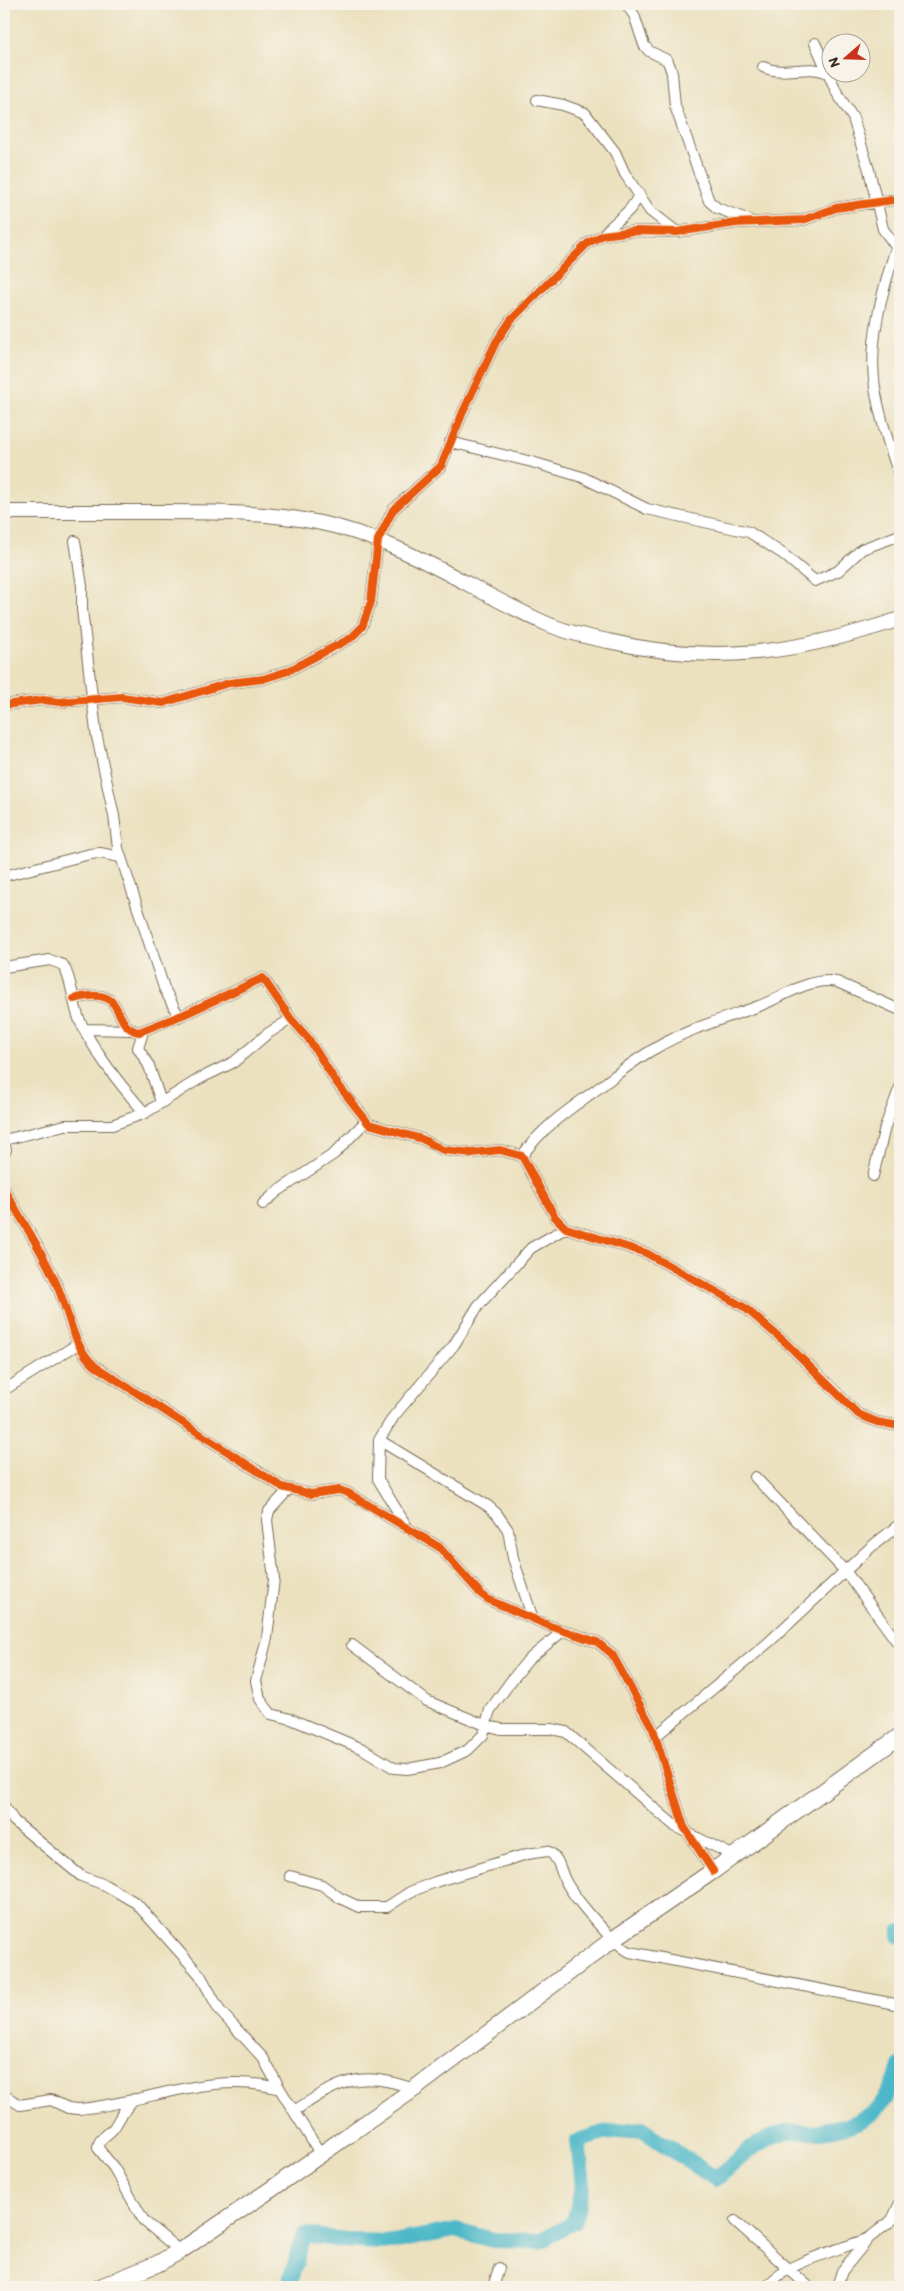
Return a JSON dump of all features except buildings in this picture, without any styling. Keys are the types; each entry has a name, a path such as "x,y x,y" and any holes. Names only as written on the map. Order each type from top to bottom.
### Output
{"highway":[{"path":"109,2286 180,2251 270,2190 320,2153 414,2089 612,1940 713,1871 900,1736"}],"main road":[{"path":"4,512 236,513 316,522 378,540 430,563 546,624 599,640 658,652 732,656 764,653 849,636 900,618"}],"street":[{"path":"626,4 634,15 644,44 649,51 666,60 669,64 672,73 675,106 709,201 717,208 753,222"},
{"path":"815,42 822,59"},
{"path":"763,68 779,72 816,68 822,70"},
{"path":"832,82 853,118 877,202 882,229 898,251 881,303 875,337 874,368 877,396 900,478"},
{"path":"537,100 563,105 585,113 615,152 625,174 650,211 676,232"},
{"path":"4,704 43,700 59,702 130,697 163,703 229,683 264,679 288,671 351,638 362,627 371,602 375,586 378,540 393,510 441,466 450,442 496,342 511,320 578,252 603,235 632,209 639,194"},
{"path":"603,235 634,231 676,232 753,222 803,220 836,208 900,200"},
{"path":"450,442 532,462 582,477 648,509 749,532 783,554 816,582 838,571 862,550 900,535"},
{"path":"75,541 82,586 82,608 96,732 114,816 120,857 168,999 179,1017"},
{"path":"4,876 90,854 108,854 120,857"},
{"path":"4,967 50,960 59,961 66,969 85,1029 121,1085 146,1113"},
{"path":"85,1029 143,1032 179,1017 260,977 264,979 291,1019 308,1038 336,1082 366,1121 422,1140 443,1150 472,1153 500,1150 522,1156 555,1217 566,1228 646,1253 736,1302 785,1342 858,1414 877,1422 900,1426"},
{"path":"522,1156 539,1133 555,1120 626,1066 683,1033 759,1006 816,982 827,980 837,982 900,1010"},
{"path":"74,999 95,994 106,998 113,1003 131,1030"},
{"path":"4,1153 6,1150 4,1141 66,1125 112,1125 146,1113 161,1102 234,1062 266,1034 291,1019"},
{"path":"143,1032 138,1048 149,1066 161,1102"},
{"path":"873,1176 885,1127 900,1087"},
{"path":"263,1204 278,1191 334,1154 366,1121"},
{"path":"4,1189 48,1267 78,1344 86,1358 95,1366 282,1487 311,1494 343,1491 439,1547 481,1594 496,1603 533,1619 597,1642 612,1654 656,1736 688,1834 713,1871"},
{"path":"409,1530 378,1479 380,1440 394,1416 454,1345 478,1306 531,1248 566,1228"},
{"path":"4,1390 78,1344"},
{"path":"380,1440 488,1506 497,1514 508,1530 513,1558 533,1619"},
{"path":"755,1477 846,1572 900,1646"},
{"path":"289,1489 269,1510 266,1520 274,1579 267,1638 256,1681 260,1699 268,1711 363,1749 385,1763 400,1769 440,1763 457,1757 478,1741 483,1735 490,1710 498,1698 528,1660 563,1631"},
{"path":"656,1736 769,1642 885,1535 900,1524"},
{"path":"352,1645 427,1700 485,1725 495,1728 552,1729 566,1732 676,1827 734,1856"},
{"path":"4,1806 14,1821 81,1876 102,1883 136,1902 200,1975 220,2011 263,2058 320,2153"},
{"path":"290,1876 322,1884 340,1898 359,1907 387,1907 410,1892 435,1882 526,1854 548,1851 554,1856 566,1883 612,1940 630,1952 900,2005"},
{"path":"294,2111 331,2088 357,2080 386,2079 414,2089"},
{"path":"4,2095 20,2105 51,2100 68,2108 78,2109 209,2084 261,2085 280,2089"},
{"path":"134,2099 119,2115 113,2129 100,2140 98,2148 114,2168 144,2221 180,2251"},
{"path":"836,2287 842,2271 869,2238 892,2220 900,2203"},
{"path":"735,2221 790,2268 809,2287"},
{"path":"767,2287 773,2280 790,2268 869,2238"},
{"path":"493,2287 499,2268"}],"waterway":[{"path":"288,2287 304,2235 354,2241 392,2242 456,2230 493,2240 540,2241 574,2222 583,2186 578,2141 603,2133 641,2129 716,2179 747,2152 773,2136 788,2132 809,2132 842,2127 868,2116 887,2096 900,2066"}],"cycle path":[{"path":"4,705 43,700 59,702 122,697 163,703 229,683 263,679 288,671 351,638 362,627 371,602 378,540 393,510 441,466 463,412 496,342 511,320 588,243 603,235 634,231 677,232 736,223 803,220 836,208 900,199"},
{"path":"74,999 92,996 104,997 111,1001 124,1022 130,1028 139,1032 185,1014 263,978 291,1019 308,1038 336,1082 369,1124 422,1139 443,1150 472,1153 500,1150 522,1156 555,1217 566,1228 646,1253 744,1307 785,1342 858,1414 877,1422 900,1426"},
{"path":"4,1189 50,1271 81,1349 95,1366 282,1487 311,1494 339,1490 348,1493 439,1547 481,1594 489,1600 550,1626 597,1642 612,1654 653,1729 684,1827 713,1871"}]}
